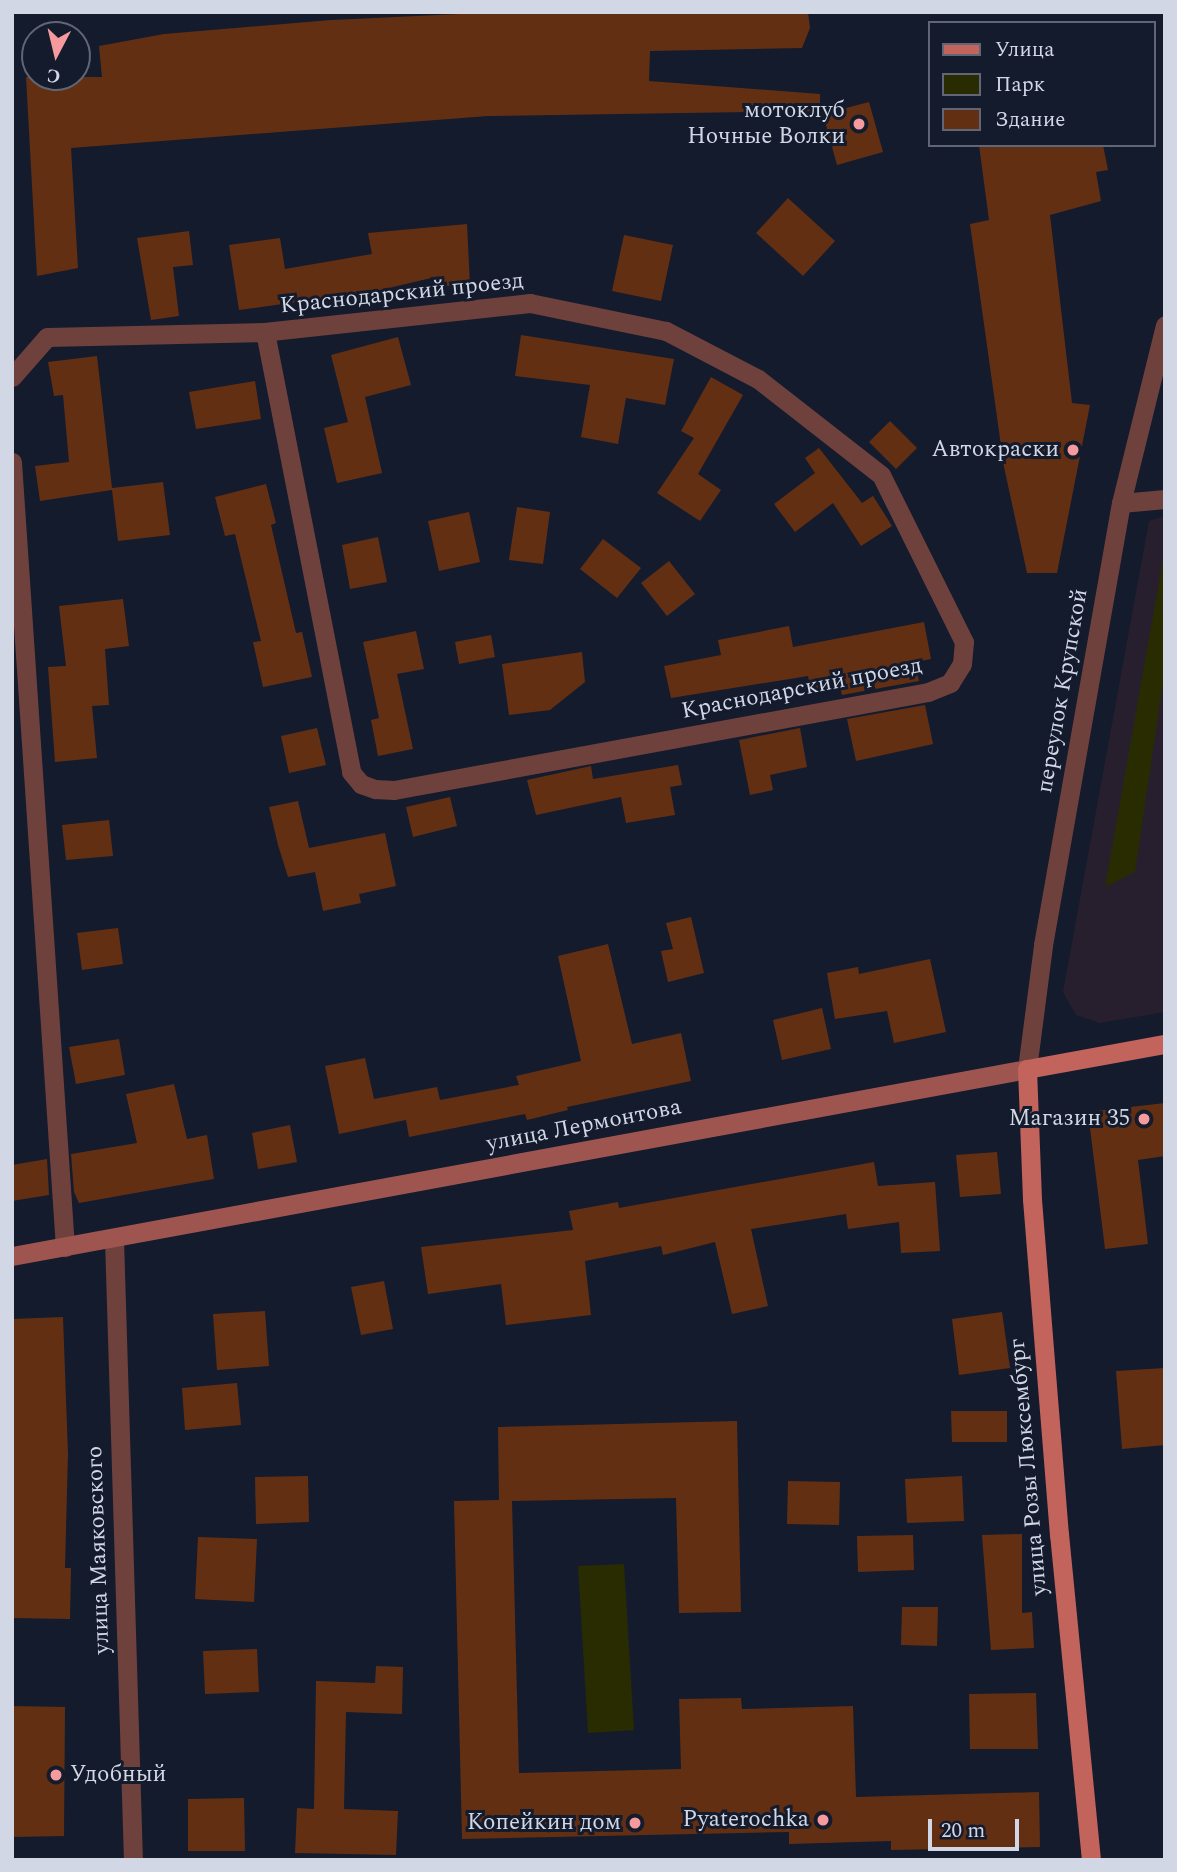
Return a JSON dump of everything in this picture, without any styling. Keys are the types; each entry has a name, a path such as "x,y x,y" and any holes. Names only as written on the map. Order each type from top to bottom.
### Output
{"main road":[{"name":"улица Лермонтова","path":"12,1256 1165,1044"},
{"name":"улица Розы Люксембург","path":"1027,1069 1032,1199 1057,1522 1091,1860"}],"street":[{"name":"Краснодарский проезд","path":"12,377 47,337 265,332 530,303 666,331 758,379 881,475 964,642 962,664 950,682 928,692 394,790 361,784 351,772 265,332"},
{"name":"переулок Крупской","path":"1027,1069 1043,945 1121,503 1165,325"},
{"path":"12,463 65,1247"},
{"path":"1121,503 1165,499"},
{"name":"улица Маяковского","path":"114,1239 133,1860"}],"shaded area":[{"path":"1165,516 1165,1012 1100,1023 1076,1015 1063,992 1149,521"}],"green space":[{"path":"1165,548 1165,669 1135,872 1105,887"},
{"path":"624,1564 634,1730 588,1733 578,1566"}],"building":[{"path":"503,12 808,12 810,28 802,48 650,51 649,81 820,94 820,111 488,116 71,148 78,268 37,276 27,91 91,91 91,77 102,77 99,46 164,34 331,20"},
{"path":"869,102 883,152 837,165 823,114"},
{"path":"979,147 1103,147 1108,170 1096,172 1101,201 1050,215 1072,403 1090,405 1057,573 1027,573 1004,467 970,224 989,220"},
{"path":"788,198 835,241 803,276 756,233"},
{"path":"467,224 470,285 432,287 431,278 313,306 312,300 239,310 229,245 280,238 285,269 372,254 368,233"},
{"path":"189,231 193,265 173,267 179,316 151,320 137,238"},
{"path":"624,235 673,245 661,301 612,291"},
{"path":"521,335 674,359 665,405 626,398 618,444 581,437 590,385 515,376"},
{"path":"398,337 411,385 365,397 382,473 337,483 324,428 348,422 331,355"},
{"path":"97,356 112,488 163,482 170,535 118,541 112,490 40,501 35,466 69,462 63,395 54,396 48,362"},
{"path":"711,377 743,395 698,474 721,490 700,521 657,493 694,438 681,431"},
{"path":"255,381 261,419 196,429 189,392"},
{"path":"890,421 917,448 896,469 869,442"},
{"path":"819,448 862,503 873,496 892,526 861,546 833,503 795,532 774,504 815,473 805,458"},
{"path":"266,484 276,523 271,525 296,633 302,632 312,677 263,687 253,642 261,641 235,534 225,536 215,497"},
{"path":"517,507 550,512 543,564 509,560"},
{"path":"469,512 480,562 439,571 428,521"},
{"path":"378,537 387,582 350,589 342,545"},
{"path":"603,539 641,568 617,598 580,569"},
{"path":"669,561 695,594 667,616 641,583"},
{"path":"123,599 129,646 105,649 109,705 92,706 97,758 55,762 48,667 66,666 59,606"},
{"path":"924,622 931,659 915,662 919,681 842,695 839,684 811,690 808,676 671,698 664,666 721,655 718,640 789,626 793,647"},
{"path":"416,631 424,669 397,674 413,749 378,756 371,720 379,718 363,642"},
{"path":"491,635 495,657 459,664 455,642"},
{"path":"582,652 585,682 550,710 509,715 502,664"},
{"path":"925,705 933,744 856,761 847,719"},
{"path":"317,728 326,765 289,773 281,736"},
{"path":"800,728 807,767 770,775 773,790 750,795 739,740"},
{"path":"678,765 682,785 670,787 675,815 626,823 621,797 536,815 527,780 591,766 593,779"},
{"path":"450,797 457,826 413,837 406,807"},
{"path":"298,801 309,848 385,833 396,886 359,894 361,903 323,911 315,872 288,877 269,807"},
{"path":"109,820 113,856 66,860 62,825"},
{"path":"691,917 704,973 668,982 661,951 673,949 666,923"},
{"path":"118,928 123,964 82,970 77,933"},
{"path":"608,944 632,1044 681,1033 691,1081 567,1107 568,1110 527,1120 525,1114 409,1137 406,1120 339,1134 325,1066 365,1058 374,1099 437,1087 440,1100 519,1085 516,1076 581,1061 558,956"},
{"path":"930,959 946,1032 894,1043 887,1011 835,1019 827,973 858,967 859,974"},
{"path":"822,1008 831,1049 782,1060 773,1020"},
{"path":"119,1039 125,1075 76,1084 69,1047"},
{"path":"174,1084 187,1139 207,1135 214,1179 79,1203 74,1192 71,1154 137,1143 126,1094"},
{"path":"1165,1103 1165,1156 1138,1160 1148,1244 1105,1249 1088,1112"},
{"path":"290,1125 297,1162 258,1169 252,1133"},
{"path":"997,1152 1001,1194 960,1197 956,1155"},
{"path":"47,1159 49,1195 12,1201 12,1165"},
{"path":"874,1162 878,1186 935,1182 940,1251 901,1253 899,1222 848,1229 846,1214 751,1229 768,1306 732,1314 715,1242 663,1255 661,1246 585,1261 591,1315 506,1325 501,1284 428,1294 421,1247 573,1230 569,1211 618,1202 619,1208"},
{"path":"384,1281 393,1329 361,1335 351,1287"},
{"path":"265,1311 269,1366 217,1370 213,1314"},
{"path":"1002,1312 1010,1368 959,1375 952,1319"},
{"path":"63,1317 68,1454 65,1568 71,1568 70,1619 12,1618 12,1319"},
{"path":"1165,1368 1165,1445 1122,1449 1116,1371"},
{"path":"237,1383 241,1425 185,1430 182,1388"},
{"path":"951,1411 1007,1411 1007,1442 952,1442"},
{"path":"737,1421 741,1612 679,1613 676,1498 512,1501 519,1773 681,1769 679,1699 741,1698 742,1709 853,1706 856,1797 1039,1792 1040,1847 891,1850 891,1841 789,1844 789,1832 462,1839 454,1501 499,1500 498,1427"},
{"path":"308,1476 309,1522 256,1524 255,1477"},
{"path":"962,1476 964,1521 907,1523 905,1479"},
{"path":"788,1481 840,1482 839,1525 787,1524"},
{"path":"1022,1534 1022,1613 1032,1612 1034,1648 991,1650 982,1535"},
{"path":"913,1535 914,1570 858,1572 857,1536"},
{"path":"198,1537 257,1539 254,1602 195,1599"},
{"path":"902,1607 938,1607 937,1646 901,1645"},
{"path":"257,1649 259,1692 205,1694 203,1651"},
{"path":"376,1666 403,1667 402,1714 346,1712 344,1809 398,1811 396,1855 295,1853 297,1808 314,1809 316,1681 375,1683"},
{"path":"1036,1693 1038,1749 970,1749 969,1694"},
{"path":"12,1706 65,1707 64,1836 12,1837"},
{"path":"244,1798 245,1851 188,1851 188,1799"}],"place":[{"name":"мотоклуб Ночные Волки","path":"859,124"},
{"name":"Автокраски","path":"1073,450"},
{"name":"Магазин 35","path":"1144,1119"},
{"name":"Удобный","path":"56,1775"},
{"name":"Pyaterochka","path":"823,1820"},
{"name":"Копейкин дом","path":"635,1823"}]}
